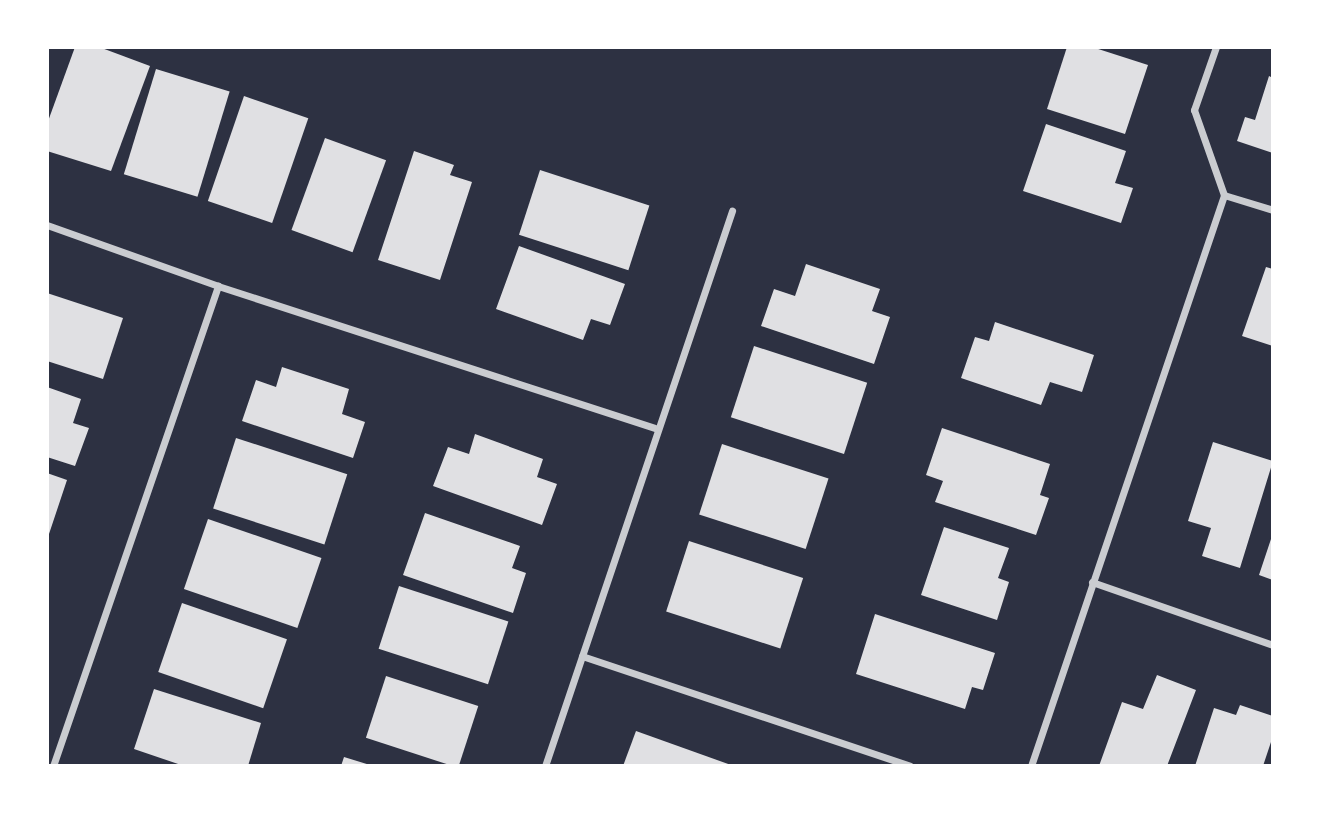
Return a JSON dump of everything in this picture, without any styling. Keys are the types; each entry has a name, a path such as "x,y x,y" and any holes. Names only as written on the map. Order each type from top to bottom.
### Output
{"street":[{"path":"1031,766 1224,195 1194,110 1216,47"},
{"path":"1224,195 1273,210"},
{"path":"545,766 655,428 732,211"},
{"path":"47,225 218,286 655,428"},
{"path":"53,766 218,286"},
{"path":"1092,582 1273,645"},
{"path":"582,656 910,766"}],"building":[{"path":"75,47 99,47 150,66 111,171 47,151 47,124"},
{"path":"1067,47 1092,47 1148,65 1125,134 1047,109"},
{"path":"156,69 230,92 197,197 124,174"},
{"path":"1269,76 1273,78 1273,153 1237,141 1245,117 1255,120"},
{"path":"244,96 308,118 272,223 208,201"},
{"path":"1046,124 1126,151 1115,183 1133,188 1121,223 1023,191"},
{"path":"325,138 386,160 353,252 291,230"},
{"path":"414,151 454,165 450,175 472,182 440,280 378,260"},
{"path":"540,170 649,206 628,270 519,235"},
{"path":"519,246 625,284 610,325 591,319 583,340 496,309"},
{"path":"806,264 880,289 872,311 890,317 874,364 761,326 774,289 795,296"},
{"path":"1266,267 1273,269 1273,346 1242,336"},
{"path":"47,293 123,318 103,379 47,361"},
{"path":"995,322 1094,355 1082,392 1050,382 1041,405 961,378 975,337 989,341"},
{"path":"754,346 867,383 844,454 731,417"},
{"path":"282,367 349,389 342,414 365,422 353,458 242,421 256,380 276,387"},
{"path":"47,387 81,399 73,423 89,428 75,466 47,457"},
{"path":"942,428 1050,464 1040,495 1049,498 1036,535 935,502 943,481 926,475"},
{"path":"475,434 543,459 537,477 557,484 542,525 433,486 448,447 469,454"},
{"path":"236,438 347,474 324,545 213,508"},
{"path":"1213,442 1273,461 1240,568 1202,556 1211,528 1188,521"},
{"path":"722,444 829,479 806,549 699,514"},
{"path":"47,473 67,480 48,537 47,537"},
{"path":"425,513 520,546 512,568 526,573 513,613 403,575"},
{"path":"208,519 321,558 297,628 184,589"},
{"path":"944,527 1009,548 998,578 1009,582 997,620 921,595"},
{"path":"1273,536 1273,580 1259,575"},
{"path":"689,541 803,578 780,648 666,611"},
{"path":"399,586 508,622 488,684 379,649"},
{"path":"182,603 287,639 263,708 158,672"},
{"path":"875,614 995,653 983,690 972,687 965,709 856,674"},
{"path":"1157,675 1196,690 1167,766 1099,766 1122,702 1143,709"},
{"path":"386,676 478,706 459,766 366,738"},
{"path":"154,689 261,723 248,766 184,766 134,749"},
{"path":"1240,705 1273,716 1273,736 1263,766 1195,766 1214,708 1236,715"},
{"path":"636,731 731,765 731,766 623,766"},
{"path":"344,757 370,765 370,766 341,766"}]}
